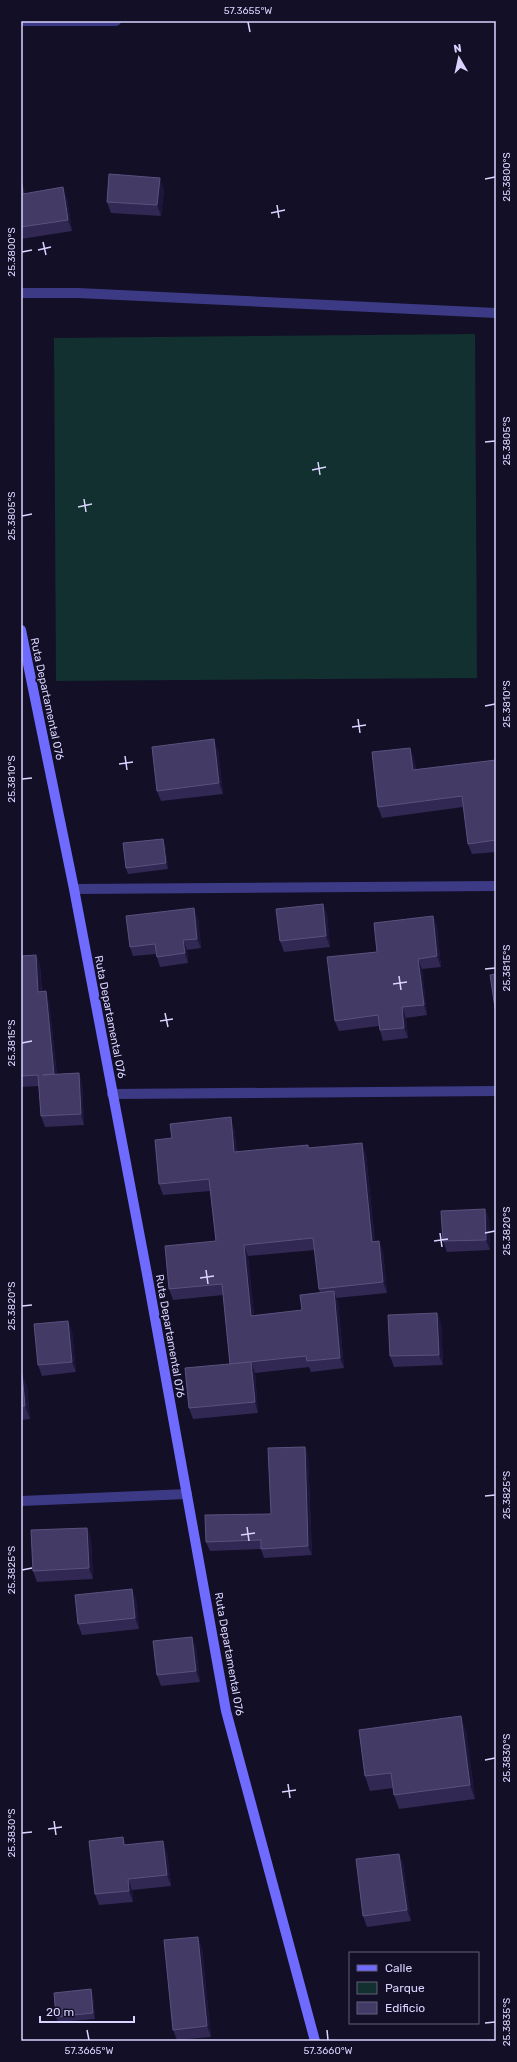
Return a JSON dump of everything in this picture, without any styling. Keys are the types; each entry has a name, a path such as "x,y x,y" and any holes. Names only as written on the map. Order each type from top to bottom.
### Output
{"main road":[{"name":"Ruta Departamental 076","path":"21,630 74,889 226,1711 315,2041"}],"street":[{"path":"21,21 116,21"},
{"path":"21,293 78,293 496,313"},
{"path":"74,889 496,886"},
{"path":"112,1094 496,1091"},
{"path":"21,1501 187,1494"}],"green space":[{"path":"475,334 477,678 56,681 54,338"}],"building":[{"path":"109,174 160,178 157,205 107,202"},
{"path":"21,183 23,194 63,187 68,220 21,227"},
{"path":"214,739 219,783 157,791 152,747"},
{"path":"410,748 413,770 496,760 496,840 468,844 462,796 378,807 372,752"},
{"path":"163,839 166,863 126,868 123,843"},
{"path":"323,904 326,936 280,941 276,909"},
{"path":"194,908 197,939 183,940 185,953 157,957 155,944 130,947 126,916"},
{"path":"433,916 437,956 418,959 424,1005 402,1007 404,1028 380,1030 378,1015 335,1021 327,957 377,952 374,923"},
{"path":"36,955 38,992 46,991 54,1074 43,1075 79,1073 81,1114 41,1116 38,1075 21,1076 21,956"},
{"path":"496,974 496,1008 495,1008 490,975"},
{"path":"231,1117 234,1152 308,1145 308,1148 362,1143 372,1242 379,1241 383,1282 319,1289 313,1238 244,1245 251,1316 302,1310 300,1295 334,1291 340,1358 307,1361 306,1356 230,1364 222,1284 169,1289 165,1246 216,1241 209,1179 159,1184 155,1140 172,1138 170,1124"},
{"path":"485,1209 486,1240 443,1241 441,1211"},
{"path":"437,1313 439,1355 390,1356 388,1315"},
{"path":"68,1321 72,1362 38,1365 34,1324"},
{"path":"251,1362 255,1402 189,1408 185,1368"},
{"path":"22,1374 25,1406 21,1406"},
{"path":"305,1447 308,1546 261,1549 261,1540 206,1542 205,1515 271,1514 268,1448"},
{"path":"87,1528 89,1568 33,1571 31,1530"},
{"path":"132,1589 135,1618 78,1624 75,1595"},
{"path":"192,1637 196,1671 157,1675 153,1641"},
{"path":"461,1716 470,1785 394,1795 391,1773 365,1776 359,1730"},
{"path":"123,1837 124,1845 163,1841 167,1875 128,1879 129,1891 95,1894 89,1841"},
{"path":"399,1854 407,1910 363,1916 356,1859"},
{"path":"198,1937 207,2026 173,2030 164,1940"},
{"path":"91,1989 93,2013 56,2017 54,1993"}]}
